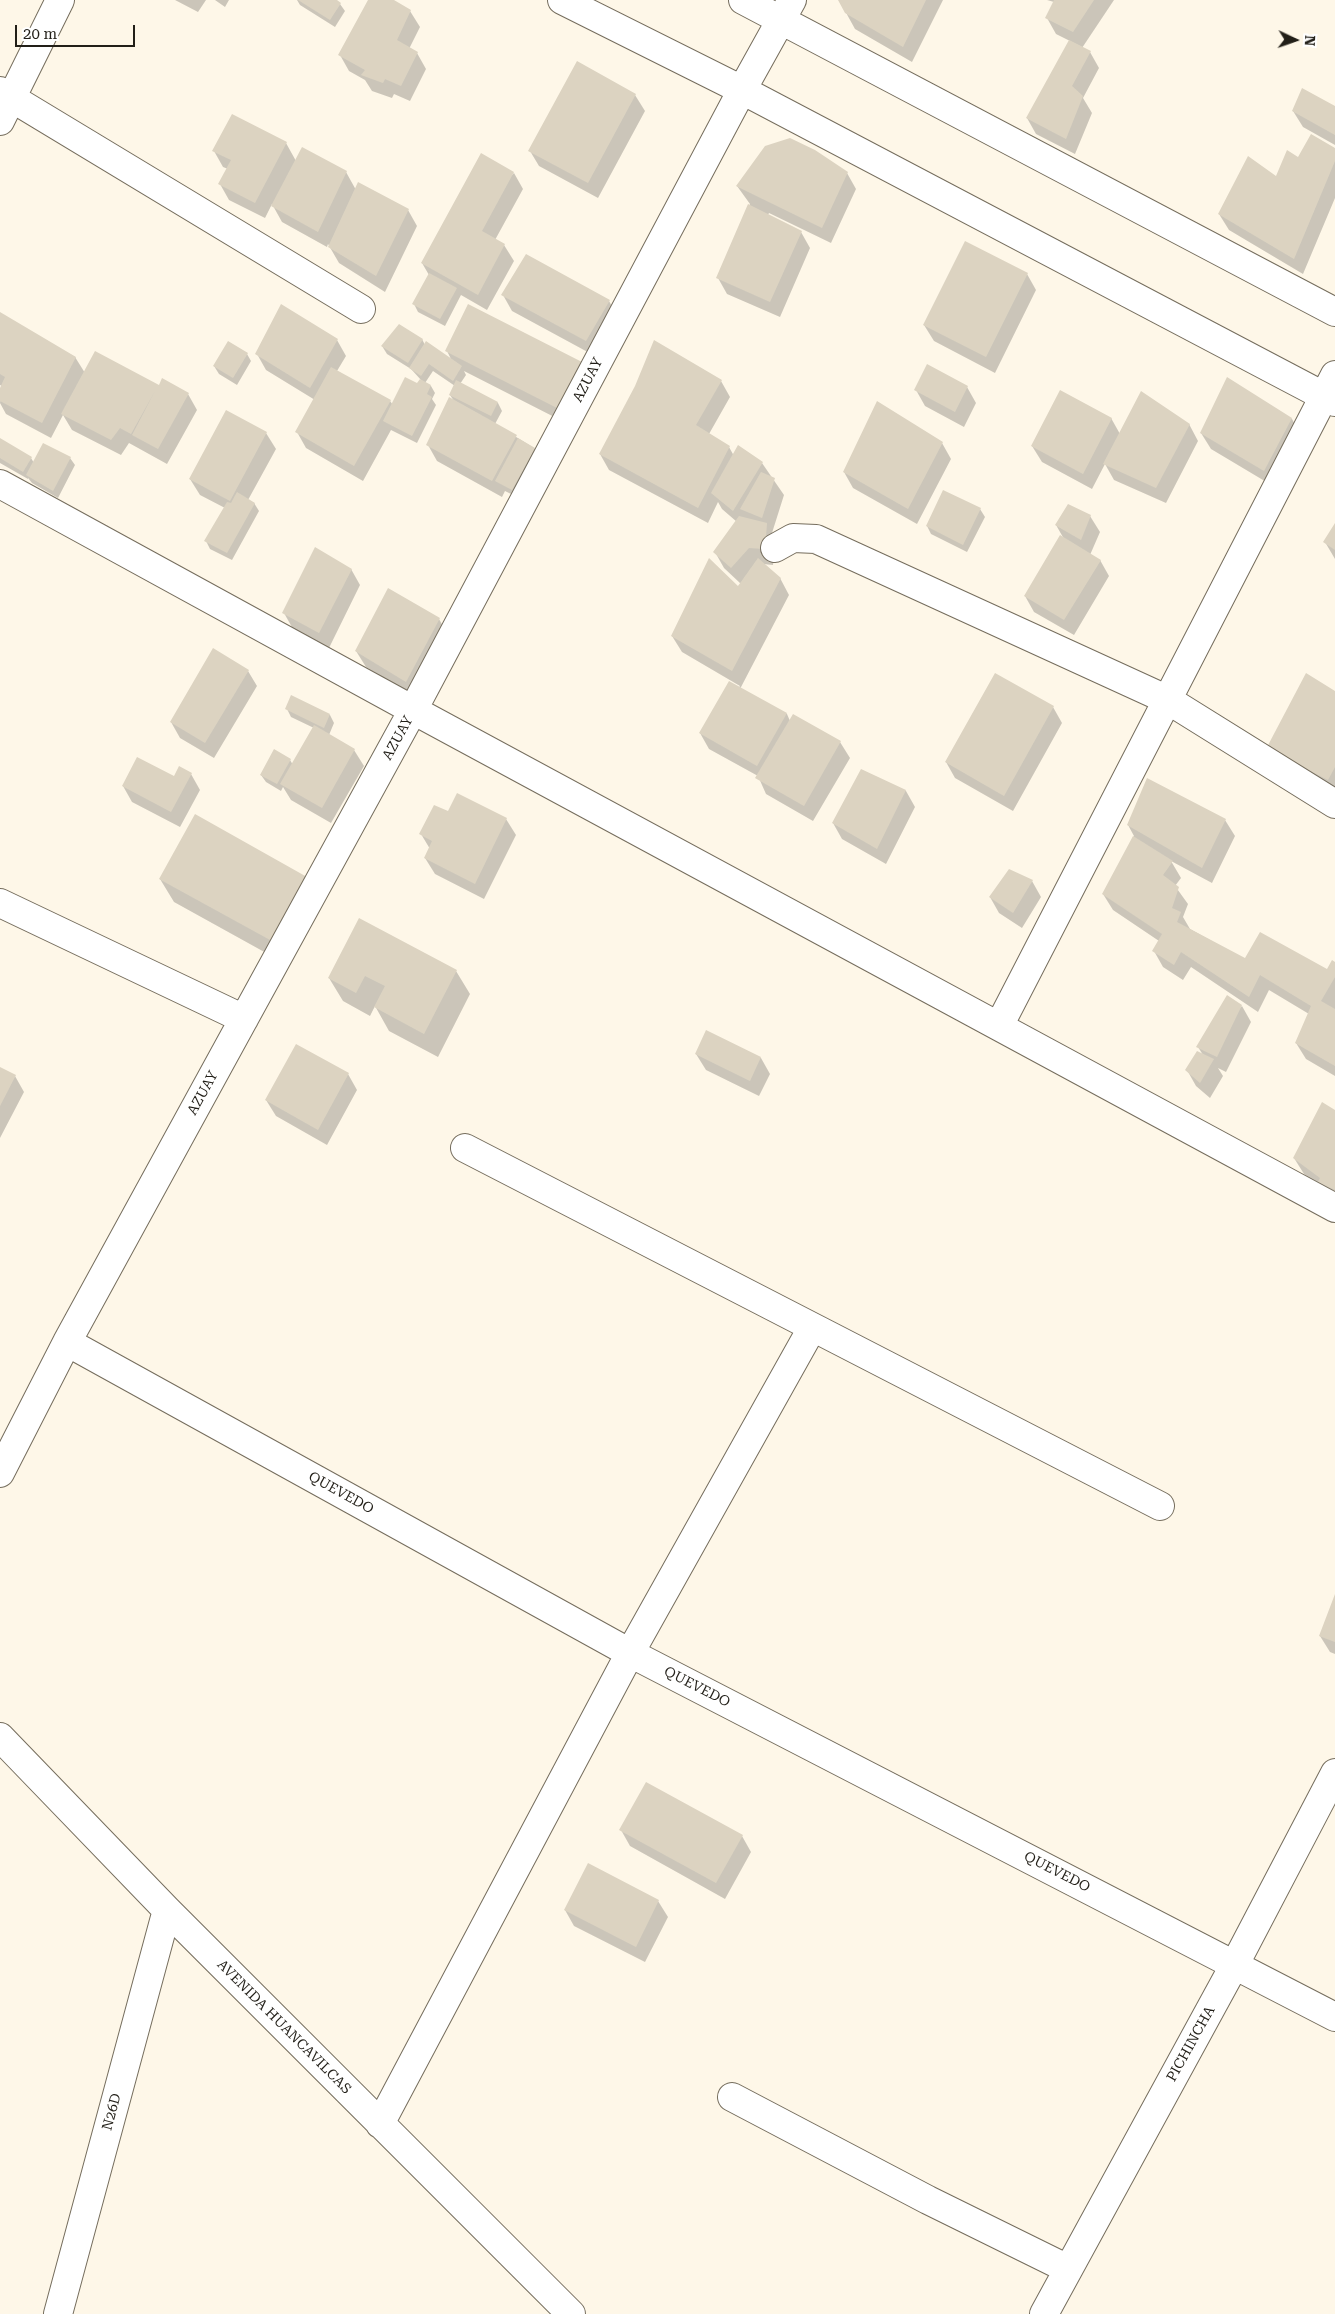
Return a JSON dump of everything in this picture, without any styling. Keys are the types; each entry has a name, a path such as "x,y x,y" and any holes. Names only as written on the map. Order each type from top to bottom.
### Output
{"street":[{"path":"60,0 4,103 361,309"},
{"path":"562,0 1331,391 998,1026"},
{"path":"743,0 786,10 1335,312"},
{"name":"AZUAY","path":"0,1473 67,1342 413,710 786,10"},
{"path":"0,484 413,710 1335,1208"},
{"path":"776,548 793,538 816,539 1168,700 1335,804"},
{"path":"0,903 244,1019"},
{"path":"465,1148 1160,1506"},
{"path":"380,2124 630,1653 812,1328"},
{"name":"QUEVEDO","path":"67,1342 630,1653 1236,1964 1335,2017"},
{"name":"AVENIDA HUANCAVILCAS","path":"0,1737 167,1910 571,2314"},
{"name":"PICHINCHA","path":"1044,2314 1236,1964 1335,1773"},
{"name":"N26D","path":"58,2314 167,1910"},
{"path":"732,2096 928,2200 1068,2269"}],"building":[{"path":"298,0 337,0 341,3 330,20"},
{"path":"368,0 394,0 411,10 397,40 418,52 401,86 385,79 383,83 361,75 365,70 338,55"},
{"path":"838,0 926,0 903,47 845,13"},
{"path":"1054,0 1094,0 1073,32 1045,18"},
{"path":"1069,40 1091,51 1072,86 1083,96 1066,139 1026,118"},
{"path":"577,61 636,94 588,183 528,151"},
{"path":"1302,88 1335,106 1335,135 1292,111"},
{"path":"232,114 287,142 255,203 218,184 231,160 212,151"},
{"path":"1311,134 1335,148 1335,161 1294,259 1218,214 1248,156 1276,176 1287,150 1298,157"},
{"path":"790,138 815,150 848,172 822,228 736,186 765,146"},
{"path":"302,147 347,171 318,232 271,206"},
{"path":"481,153 514,172 482,231 505,244 478,295 421,263"},
{"path":"358,182 409,209 376,276 328,247"},
{"path":"748,204 802,231 770,302 716,278"},
{"path":"965,241 1028,273 986,357 923,325"},
{"path":"526,254 610,300 586,341 501,295"},
{"path":"429,273 457,288 440,319 412,304"},
{"path":"281,304 338,339 310,388 255,354"},
{"path":"468,304 582,362 559,409 445,351"},
{"path":"0,312 76,357 42,423 0,401 0,388 5,377 0,374"},
{"path":"399,324 423,339 408,363 381,346"},
{"path":"654,340 722,380 696,425 730,446 698,508 599,454 635,386"},
{"path":"228,341 248,353 233,378 213,366"},
{"path":"426,341 462,366 453,381 429,364 421,376 409,368"},
{"path":"95,351 159,385 162,378 189,393 158,449 132,435 155,391 131,434 120,428 111,440 61,414"},
{"path":"927,364 968,386 955,412 914,390"},
{"path":"331,367 391,400 354,466 295,432"},
{"path":"405,377 417,383 420,379 431,385 427,394 432,397 412,436 383,421"},
{"path":"1227,377 1292,418 1264,471 1200,433"},
{"path":"456,380 498,402 491,416 449,395"},
{"path":"1060,390 1112,418 1083,474 1031,446"},
{"path":"1141,391 1190,424 1156,488 1103,464"},
{"path":"449,397 517,435 492,481 426,445"},
{"path":"877,401 943,442 908,509 843,472"},
{"path":"226,410 267,432 230,501 189,479"},
{"path":"0,438 32,457 23,472 0,458"},
{"path":"518,438 535,448 512,490 495,481"},
{"path":"43,443 71,457 53,491 26,475"},
{"path":"738,445 763,462 733,511 711,493"},
{"path":"761,472 775,478 762,518 740,509"},
{"path":"943,490 981,508 963,545 926,526"},
{"path":"237,492 255,503 227,553 204,541 227,502 231,503"},
{"path":"1068,504 1091,515 1081,540 1055,525"},
{"path":"739,516 767,523 765,549 749,548 731,568 713,552"},
{"path":"1335,523 1335,550 1323,542"},
{"path":"1060,535 1101,560 1064,620 1024,596"},
{"path":"315,547 352,569 319,633 282,613"},
{"path":"709,558 738,586 758,558 781,578 732,671 671,636"},
{"path":"388,588 440,618 406,682 355,651"},
{"path":"213,648 249,670 205,743 170,722"},
{"path":"995,673 1054,706 1004,796 945,762"},
{"path":"1306,673 1335,691 1335,767 1328,780 1266,749"},
{"path":"729,681 787,713 757,766 699,733"},
{"path":"291,695 330,714 324,728 285,709"},
{"path":"793,714 841,741 804,806 755,778"},
{"path":"314,725 355,749 322,808 280,784"},
{"path":"274,749 291,759 277,784 260,775"},
{"path":"137,757 174,776 179,766 192,773 171,812 122,786"},
{"path":"861,769 906,790 877,849 832,823"},
{"path":"1147,778 1226,819 1202,868 1127,825"},
{"path":"457,793 507,818 475,884 424,858 432,841 419,834 434,805 448,811"},
{"path":"195,814 307,877 272,941 159,879"},
{"path":"1133,836 1173,861 1163,875 1179,887 1172,908 1181,912 1177,922 1245,958 1260,932 1327,969 1332,960 1335,962 1335,977 1321,1001 1335,1009 1335,1066 1295,1043 1311,1006 1260,975 1249,997 1181,952 1174,965 1152,951 1162,934 1102,894"},
{"path":"1009,869 1033,880 1013,913 989,897"},
{"path":"359,918 457,970 424,1034 374,1007 385,986 365,976 356,993 328,978"},
{"path":"1227,995 1242,1005 1217,1057 1196,1047"},
{"path":"706,1030 761,1057 750,1081 695,1054"},
{"path":"296,1044 349,1073 318,1130 265,1100"},
{"path":"1197,1051 1214,1059 1200,1083 1185,1070"},
{"path":"0,1067 16,1075 0,1106"},
{"path":"1322,1102 1335,1110 1335,1190 1318,1182 1320,1178 1293,1158"},
{"path":"1335,1594 1335,1642 1319,1636"},
{"path":"646,1782 743,1835 716,1883 619,1830"},
{"path":"588,1863 659,1900 636,1947 564,1910"}]}
